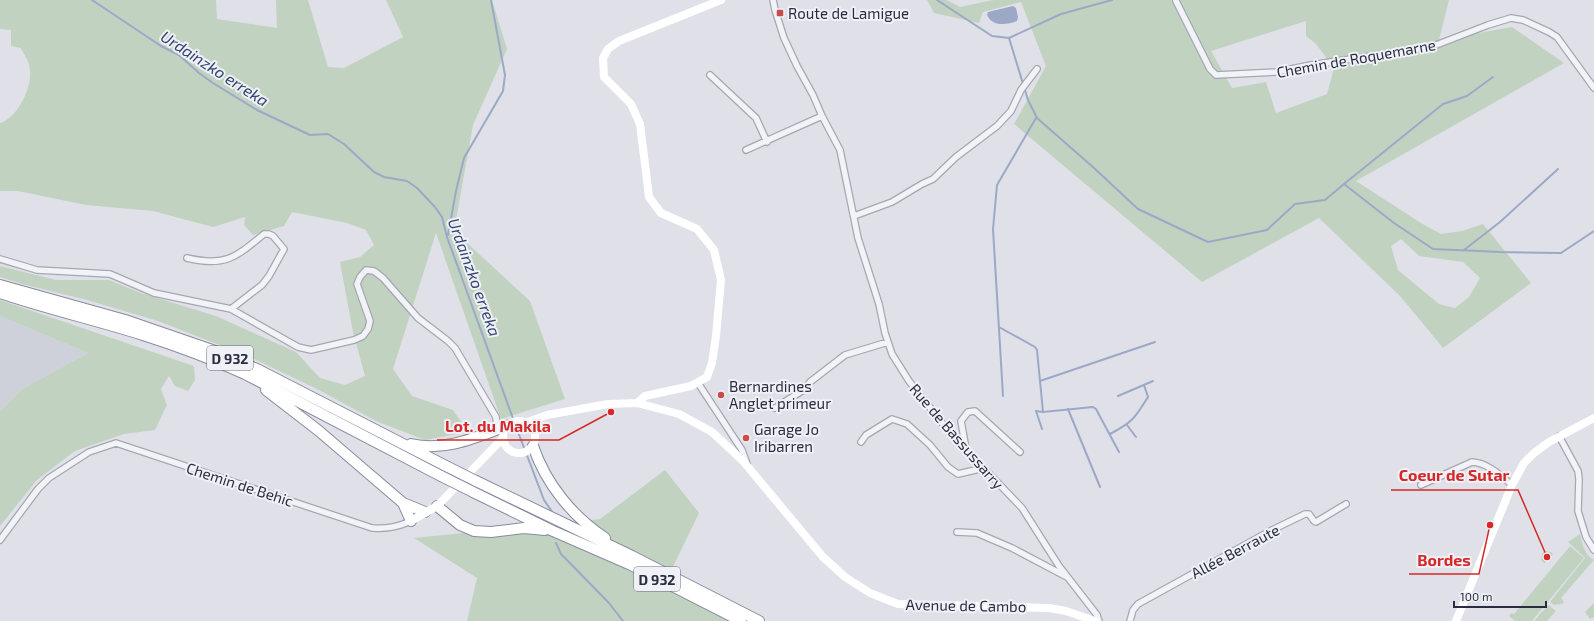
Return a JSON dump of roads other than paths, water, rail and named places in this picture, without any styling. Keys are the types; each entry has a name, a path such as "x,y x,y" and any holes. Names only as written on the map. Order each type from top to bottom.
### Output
{"highway":[{"name":"D 932","path":"0,285 132,322 215,351 257,369 396,441 632,556 759,621"},
{"name":"D 932","path":"0,293 37,305 143,334 200,355 245,374 473,492 553,531 631,565 741,621"},
{"path":"245,374 319,431 403,503 425,512"},
{"path":"396,441 422,447 435,448 500,434 516,423"},
{"path":"528,450 546,478 572,511 594,531 632,556"},
{"path":"403,503 411,521"},
{"path":"437,506 460,525 474,531 492,532 524,528 553,531"}],"street":[{"path":"637,403 645,396 691,386 707,377 712,362 716,336 721,280 714,250 697,229 661,213 649,197 640,124 631,104 604,77 603,58 608,49 626,37 721,0"},
{"path":"746,150 767,142 822,116 813,95 796,66 784,38 773,0"},
{"name":"Chemin de Roquemarne","path":"1176,1 1210,69 1216,75 1276,72 1311,65 1431,47 1488,25 1511,18 1523,20 1557,37 1594,88"},
{"path":"854,216 892,202 933,179 956,157 997,126 1011,111 1021,90 1037,69"},
{"path":"710,75 756,118 767,142"},
{"name":"Rue de Bassussarry","path":"822,116 840,150 858,238 882,313 888,342 895,359 908,381 950,433 1022,508 1067,577 1093,609 1099,621"},
{"path":"187,258 202,262 217,262 234,257 264,234 269,234 279,241 284,249 269,276 254,292 231,309"},
{"path":"0,259 37,270 110,274 154,293 231,309 298,347 311,350 354,340 363,336 370,321 357,284 360,277 366,270 374,271 383,278 418,318 455,348 496,418 500,434 507,448 512,452 528,450 536,439 534,430 540,420 547,415"},
{"path":"775,408 805,389 810,382 845,355 888,342"},
{"name":"Avenue de Cambo","path":"698,383 742,450 748,466"},
{"name":"Avenue de Cambo","path":"516,423 547,415 608,404 637,403 679,414 712,432 748,466 800,531 824,557 845,577 870,593 898,604 1049,608 1066,611 1095,621"},
{"path":"966,450 961,421 968,412 975,411 1020,452"},
{"path":"1456,621 1512,484 1524,463 1534,453 1549,442 1594,418"},
{"path":"861,442 866,435 892,419 907,424 930,445 948,467 958,474 984,468"},
{"path":"516,423 534,430"},
{"name":"Chemin de Behic","path":"0,540 38,489 49,478 89,452 116,443 372,528 387,529 411,521 437,506 491,451 500,434"},
{"path":"1559,436 1578,471 1578,511 1586,537 1594,550"},
{"path":"491,451 507,448"},
{"path":"1421,484 1472,462 1478,462 1486,465 1512,484"},
{"name":"Allée Berraute","path":"1130,621 1133,610 1138,604 1272,530 1305,514 1309,514 1316,522 1346,504"},
{"path":"957,532 977,533 1012,548 1067,577"}],"water":[{"path":"1013,6 1016,8 1018,17 1017,21 1000,24 992,22 987,15 988,12"}],"waterway":[{"name":"Urdainzko erreka","path":"92,0 161,46 179,55 213,83 257,110 310,135 328,134 344,144 374,172 384,177 407,181 417,188 435,207 442,217 447,237 544,500 553,513"},
{"path":"448,235 464,158 503,91 505,75 491,0"},
{"path":"937,0 992,36 1009,38 1061,14 1112,0"},
{"path":"1009,38 1028,100 1037,118 1138,209 1208,242 1267,230 1295,204 1325,200 1344,184 1394,223 1433,249 1561,253 1594,231"},
{"path":"1344,184 1443,104 1467,96 1493,77"},
{"path":"1003,396 993,229 997,185 1036,118"},
{"path":"1464,250 1500,222 1558,169"},
{"path":"999,327 1035,347 1037,350 1043,412 1093,407 1096,409 1119,452"},
{"path":"1040,381 1155,342"},
{"path":"1118,396 1153,381"},
{"path":"1110,434 1129,423 1140,410 1148,397 1144,385"},
{"path":"1068,409 1100,487"},
{"path":"1042,429 1036,411 1043,412"},
{"path":"1127,425 1136,437"},
{"name":"Urdainzko erreka","path":"556,543 561,554 609,603 623,621"}],"place":[{"name":"Route de Lamigue","path":"780,13"},
{"name":"Bernardines Anglet primeur","path":"721,395"},
{"name":"Lot. du Makila","path":"611,412"},
{"name":"Garage Jo Iribarren","path":"746,438"},
{"name":"Bordes","path":"1490,525"},
{"name":"Coeur de Sutar","path":"1547,557"}]}
